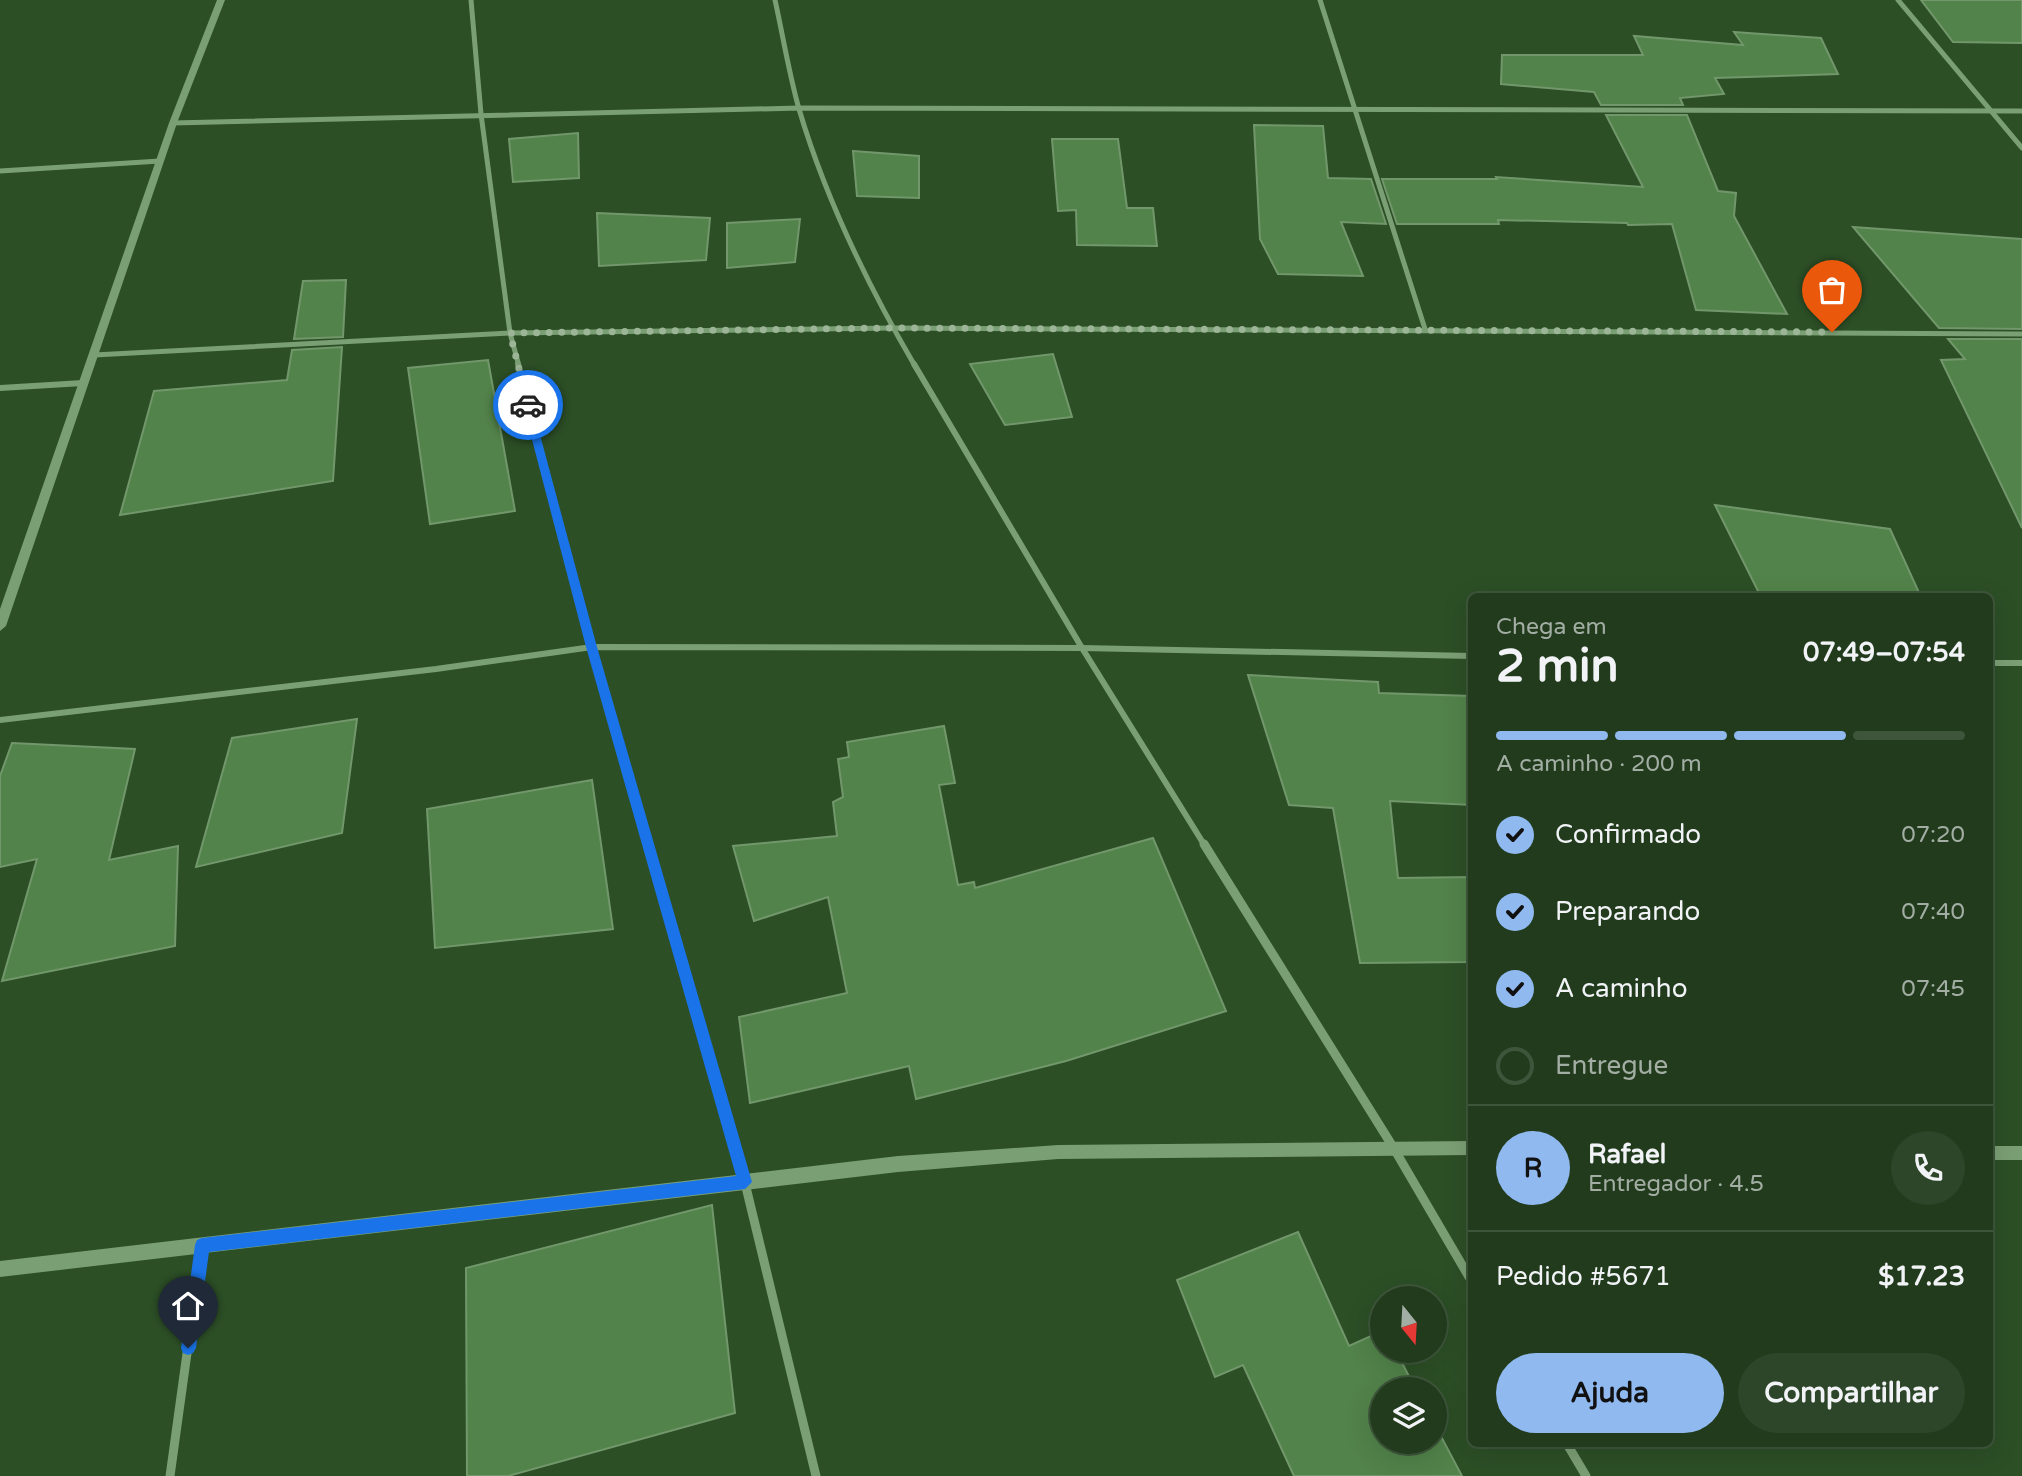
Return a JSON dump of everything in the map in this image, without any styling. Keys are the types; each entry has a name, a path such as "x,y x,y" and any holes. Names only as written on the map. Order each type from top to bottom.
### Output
{"street":[{"path":"0,626 173,123 221,0"},
{"path":"471,0 481,114 510,333 592,647 745,1182 816,1476"},
{"path":"775,0 799,108 825,185 853,253 892,328 1082,648 1393,1147 1468,1275"},
{"path":"1320,0 1425,329"},
{"path":"1898,0 2022,148"},
{"path":"173,123 799,108 2022,111"},
{"path":"0,171 160,161"},
{"path":"94,355 510,333 892,328 2022,334"},
{"path":"0,388 83,383"},
{"path":"0,720 436,669 592,647 1082,648 1468,656"},
{"path":"1993,663 2022,663"},
{"path":"0,1269 898,1164 1058,1152 1468,1148"},
{"path":"1993,1153 2022,1153"},
{"path":"170,1476 202,1245"},
{"path":"1569,1447 1586,1476"}],"building":[{"path":"1921,0 2022,0 2022,43 1953,42"},
{"path":"1734,32 1821,38 1838,74 1715,78 1724,94 1680,98 1683,105 1601,105 1594,92 1501,84 1502,55 1643,55 1634,36 1743,45"},
{"path":"1606,115 1687,115 1718,191 1736,193 1734,216 1787,314 1696,310 1672,224 1498,220 1499,224 1397,224 1382,179 1497,179 1496,177 1643,187"},
{"path":"1254,125 1323,126 1328,178 1371,179 1386,224 1341,222 1363,276 1278,274 1260,239"},
{"path":"578,133 579,178 513,182 509,139"},
{"path":"1052,139 1118,139 1127,208 1153,208 1157,246 1077,245 1076,210 1058,211"},
{"path":"853,151 919,156 919,198 857,196"},
{"path":"597,213 710,218 706,260 599,266"},
{"path":"800,219 795,262 727,268 727,223"},
{"path":"1853,227 2022,239 2022,329 1939,328"},
{"path":"346,280 343,337 294,339 303,281"},
{"path":"1948,339 2022,339 2022,528 1941,360 1965,359"},
{"path":"342,347 333,481 120,515 154,391 287,380 292,350"},
{"path":"1053,354 1072,417 1005,425 970,364"},
{"path":"488,360 515,511 430,524 408,368"},
{"path":"1715,505 1890,529 1919,593 1759,593"},
{"path":"1248,675 1378,682 1379,693 1468,696 1468,805 1390,801 1398,878 1468,877 1468,962 1360,963 1333,808 1289,805"},
{"path":"357,719 342,833 196,867 232,738"},
{"path":"944,726 955,783 939,785 958,885 974,882 975,888 1153,838 1226,1011 1066,1061 916,1099 909,1066 750,1103 739,1017 847,993 828,897 754,921 733,846 837,836 833,802 843,797 838,759 849,757 847,742"},
{"path":"12,743 135,749 109,860 178,846 175,946 2,981 37,859 0,867 0,776"},
{"path":"592,780 613,929 435,948 427,809"},
{"path":"712,1205 735,1413 508,1476 467,1476 466,1268"},
{"path":"1298,1232 1349,1346 1370,1336 1370,1363 1402,1363 1409,1377 1370,1377 1370,1454 1447,1454 1447,1448 1462,1476 1294,1476 1243,1365 1215,1377 1177,1280"}],"way so far":[{"path":"528,405 510,333 892,328 1832,332"}],"route":[{"path":"188,1348 202,1245 745,1182 592,647 528,405"}]}
